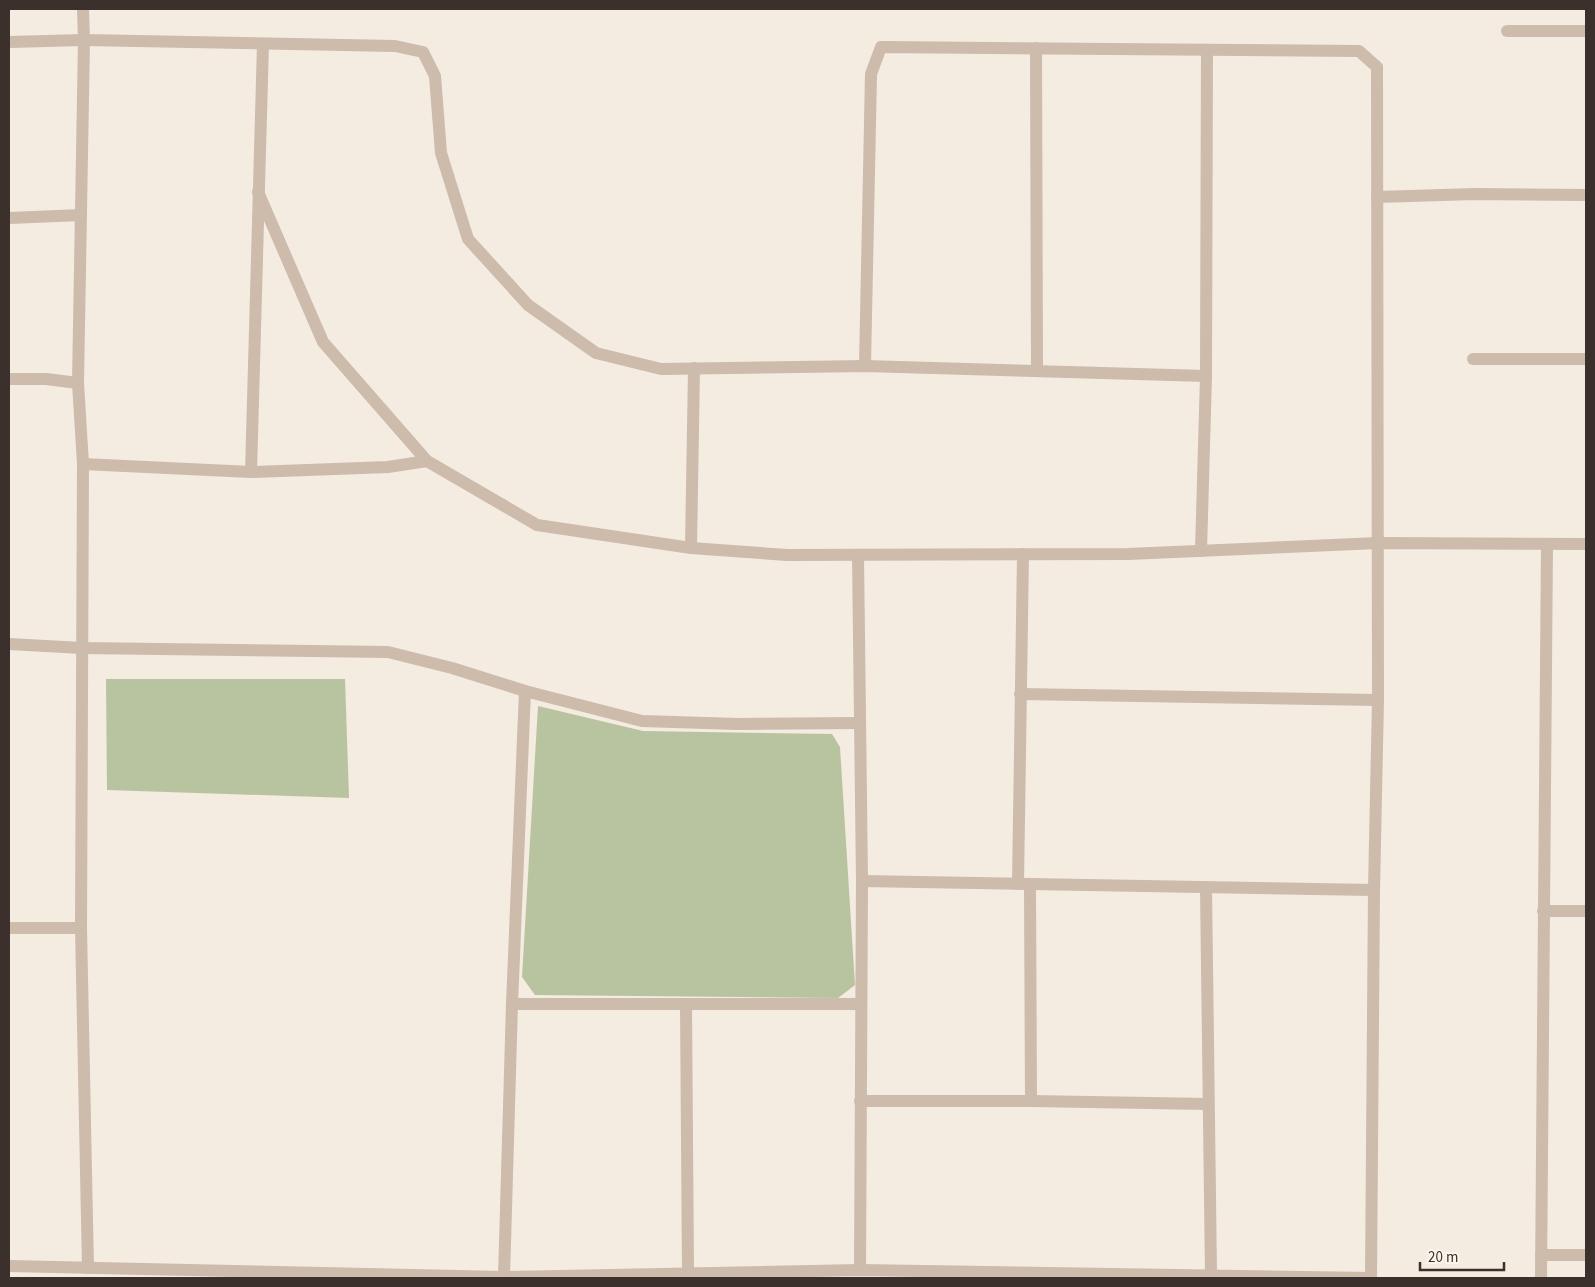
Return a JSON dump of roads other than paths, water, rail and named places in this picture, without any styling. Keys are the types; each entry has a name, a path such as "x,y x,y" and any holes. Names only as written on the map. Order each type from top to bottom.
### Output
{"street":[{"path":"83,9 78,383 83,464 81,928 88,1268"},
{"path":"1507,31 1586,31"},
{"path":"9,42 84,40 395,46 423,52 435,76 441,153 468,239 528,305 596,353 661,369 866,366 1206,376"},
{"path":"251,472 263,44"},
{"path":"9,1266 504,1277 860,1270 1371,1278 1374,890 1378,700 1377,67 1359,51 881,47 871,74 866,366"},
{"path":"1036,48 1037,370"},
{"path":"1201,551 1206,376 1207,50"},
{"path":"258,192 323,342 427,460 538,525 691,548 787,555 1201,551 1378,544 1586,544"},
{"path":"1377,197 1475,194 1586,195"},
{"path":"9,218 81,215"},
{"path":"1474,359 1586,359"},
{"path":"691,548 694,368"},
{"path":"9,379 78,383"},
{"path":"83,464 251,472 388,467 427,460"},
{"path":"1541,1278 1547,544"},
{"path":"1023,554 1020,694 1031,1101"},
{"path":"858,555 862,881 860,1270"},
{"path":"9,644 82,648 388,652 452,668 525,691 642,721 738,724 860,723"},
{"path":"504,1277 512,1004 525,691"},
{"path":"1020,694 1378,700"},
{"path":"862,881 1374,890"},
{"path":"1206,887 1211,1275"},
{"path":"1543,911 1586,911"},
{"path":"9,928 81,928"},
{"path":"512,1004 861,1004"},
{"path":"686,1004 688,1273"},
{"path":"860,1101 1208,1104"},
{"path":"1541,1255 1586,1255"}]}
